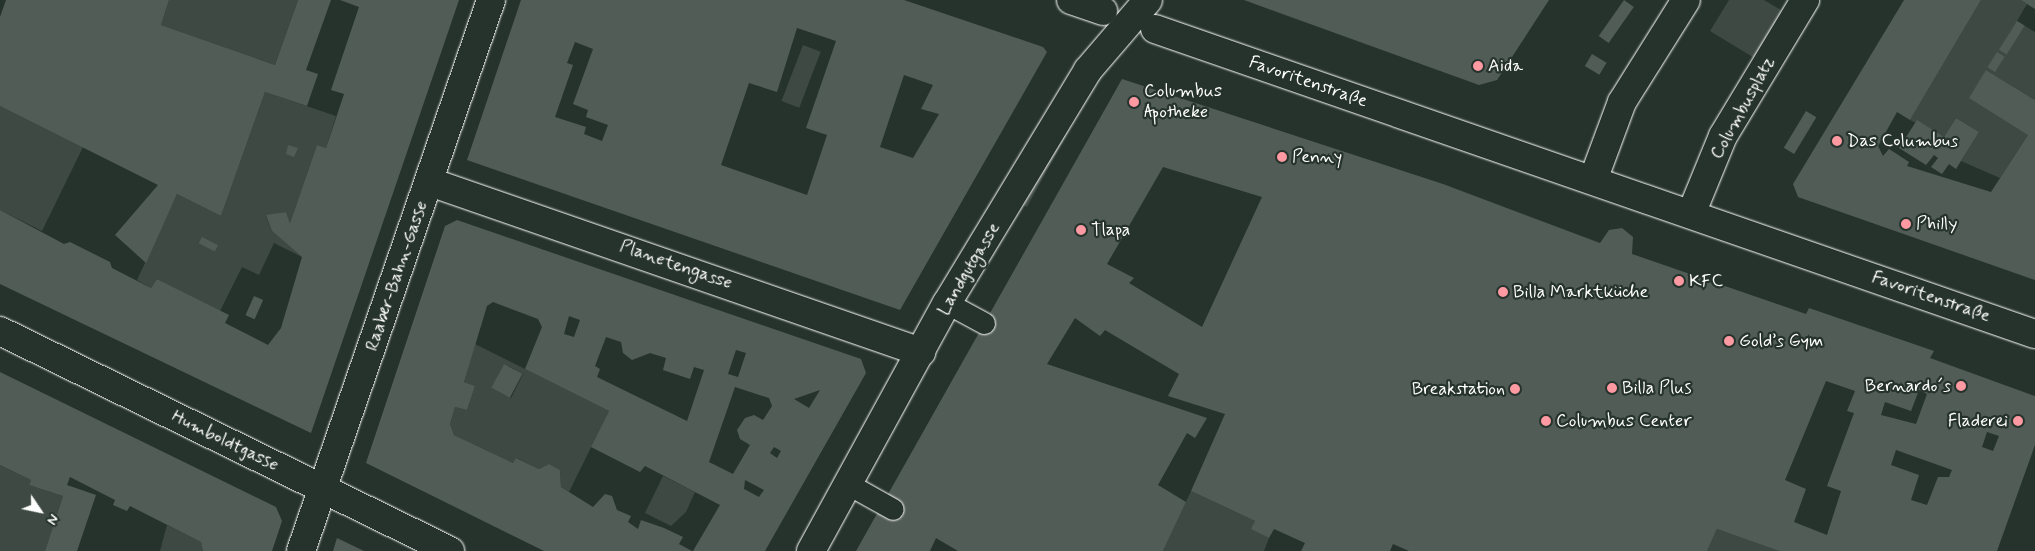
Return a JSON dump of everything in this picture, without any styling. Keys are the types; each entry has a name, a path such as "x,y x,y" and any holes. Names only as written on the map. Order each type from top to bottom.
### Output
{"street":[{"name":"Raaber-Bahn-Gasse","path":"302,551 491,0"},
{"path":"1071,0 1102,11"},
{"name":"Landgutgasse","path":"811,551 947,303 1088,70 1148,0"},
{"path":"1686,0 1622,102 1593,180 1691,214"},
{"name":"Columbusplatz","path":"1691,214 1723,136 1799,2"},
{"name":"Favoritenstraße","path":"1155,29 1593,180"},
{"name":"Planetengasse","path":"430,182 921,352"},
{"name":"Favoritenstraße","path":"1691,214 2035,334"},
{"name":"Humboldtgasse","path":"0,331 450,551"}],"lane":[{"path":"947,303 984,323"},
{"path":"848,484 892,509"}],"shaded area":[{"path":"169,0 298,0 275,65 161,25"},
{"path":"1729,0 1764,0 1784,12 1756,59 1710,31"},
{"path":"1981,0 2021,0 2027,4 2017,21 2035,32 2035,100 1986,70 2028,135 2000,178 1961,161 1979,132 1956,118 1944,137 1910,120"},
{"path":"803,45 821,52 799,108 781,101"},
{"path":"265,92 336,116 326,148 317,145 290,223 286,212 266,216 272,231 302,257 274,243 259,275 242,267 220,311 157,279 151,288 137,280 177,194 221,216"},
{"path":"0,106 83,147 42,231 0,210"},
{"path":"1061,126 1069,130 1027,207 1015,199"},
{"path":"475,344 609,411 569,492 561,487 560,470 549,464 539,469 517,458 513,463 454,435 450,424 455,407 467,410 475,386 464,382","holes":["504,364 523,374 511,398 492,388"]},
{"path":"0,465 31,480 29,485 63,496 45,551 0,551"},
{"path":"663,476 695,492 686,512 671,526 645,513"},
{"path":"1191,491 1255,521 1252,529 1269,538 1264,551 1163,551"},
{"path":"167,525 201,542 203,551 160,551"},
{"path":"1717,529 1779,551 1707,551"}],"building":[{"path":"6,0 169,0 161,25 275,65 298,0 331,0 306,70 318,74 307,106 265,92 221,216 177,194 146,263 115,235 158,185 0,106 0,17"},
{"path":"340,0 459,0 311,433 0,284 0,210 64,244 70,242 110,262 112,268 151,288 157,279 229,315 225,323 268,345 281,328 302,257 272,231 266,215 286,212 290,223 317,145 326,148 344,94 331,90 359,7"},
{"path":"521,0 904,0 1043,47 1047,52 900,310 467,160","holes":["797,28 836,41 806,128 827,135 807,195 721,165 749,83 777,92","575,42 593,49 573,104 588,110 586,117 608,125 602,141 584,134 586,127 555,117 573,65 567,63","904,75 933,85 921,109 939,114 913,158 880,147"]},
{"path":"1244,0 1549,0 1497,80 1479,85"},
{"path":"1624,0 1634,7 1609,43 1599,36"},
{"path":"1904,0 1981,0 1910,120 1897,112 1878,146 1883,156 1889,149 1909,162 1907,166 1991,192 2028,135 1969,98 1986,70 2035,100 2035,280 1798,197 1793,184"},
{"path":"2021,0 2035,0 2035,9 2027,4"},
{"path":"2017,21 2025,26 2007,55 1999,50"},
{"path":"1997,52 2005,57 1995,72 1987,67"},
{"path":"1592,54 1607,63 1599,75 1585,66"},
{"path":"1122,79 1443,184 1600,243 1609,230 1622,228 1633,237 1632,254 1806,314 1809,308 1934,351 1930,358 2035,396 2035,445 1997,551 1779,551 1717,529 1707,551 1409,551 1393,544 1390,551 1301,551 1305,543 1274,529 1269,538 1251,529 1255,521 1191,491 1225,414 1168,396 1179,374 1105,330 1100,336 1075,318 1047,364 1207,418 1195,438 1187,433 1158,485 1186,502 1163,551 958,551 936,538 930,551 856,551","holes":["1163,167 1262,197 1202,327 1129,283 1134,278 1107,264","1826,381 1855,391 1847,411 1854,413 1827,486 1841,491 1827,535 1794,522 1806,489 1785,480","1919,390 1927,394 1916,424 1881,415 1885,402 1911,411","1987,432 1999,436 1993,451 1982,447","1896,450 1952,470 1949,477 1938,477 1927,505 1911,500 1919,475 1891,465"]},
{"path":"1806,111 1816,117 1794,154 1784,148"},
{"path":"1956,118 1979,132 1956,169 1949,164 1942,174 1931,167 1938,158 1934,155 1926,165 1899,148 1917,120 1944,137"},
{"path":"288,145 298,148 294,157 286,154"},
{"path":"457,220 861,359 866,373 765,551 693,551 720,505 645,466 640,472 591,447 609,411 525,369 542,327 538,319 493,302 487,306 464,382 475,386 467,410 455,407 450,424 454,435 513,463 516,458 539,469 549,464 560,470 561,487 593,507 605,494 612,496 617,510 631,516 628,522 638,529 641,520 664,528 683,537 679,544 692,551 544,551 366,463 445,226","holes":["569,316 580,320 574,337 564,334","606,337 621,342 623,353 632,360 650,353 666,358 663,370 690,379 694,367 704,370 687,421 597,377 600,369 595,366","736,350 746,353 738,377 728,374","735,387 769,398 772,406 763,420 754,415 745,418 737,430 740,439 750,445 733,474 709,462","820,390 809,408 794,399","774,447 781,451 777,458 770,453","745,480 764,490 759,497 744,489"]},
{"path":"202,237 218,245 215,251 199,243"},
{"path":"254,296 263,300 255,319 245,315"},
{"path":"504,364 523,374 510,398 491,388"},
{"path":"0,372 276,507 282,521 272,551 203,551 201,542 130,506 127,511 113,505 115,500 70,477 67,485 96,495 77,551 45,551 63,496 29,485 31,480 0,465"},
{"path":"337,538 364,551 333,551"}],"place":[{"name":"Aida","path":"1478,66"},
{"name":"Columbus Apotheke","path":"1134,102"},
{"name":"Das Columbus","path":"1837,141"},
{"name":"Penny","path":"1282,157"},
{"name":"Philly","path":"1906,224"},
{"name":"Tlapa","path":"1081,230"},
{"name":"KFC","path":"1679,281"},
{"name":"Billa Marktküche","path":"1503,292"},
{"name":"Gold’s Gym","path":"1729,341"},
{"name":"Bernardo´s","path":"1961,386"},
{"name":"Billa Plus","path":"1612,388"},
{"name":"Breakstation","path":"1515,389"},
{"name":"Columbus Center","path":"1546,421"},
{"name":"Fladerei","path":"2018,421"}]}
